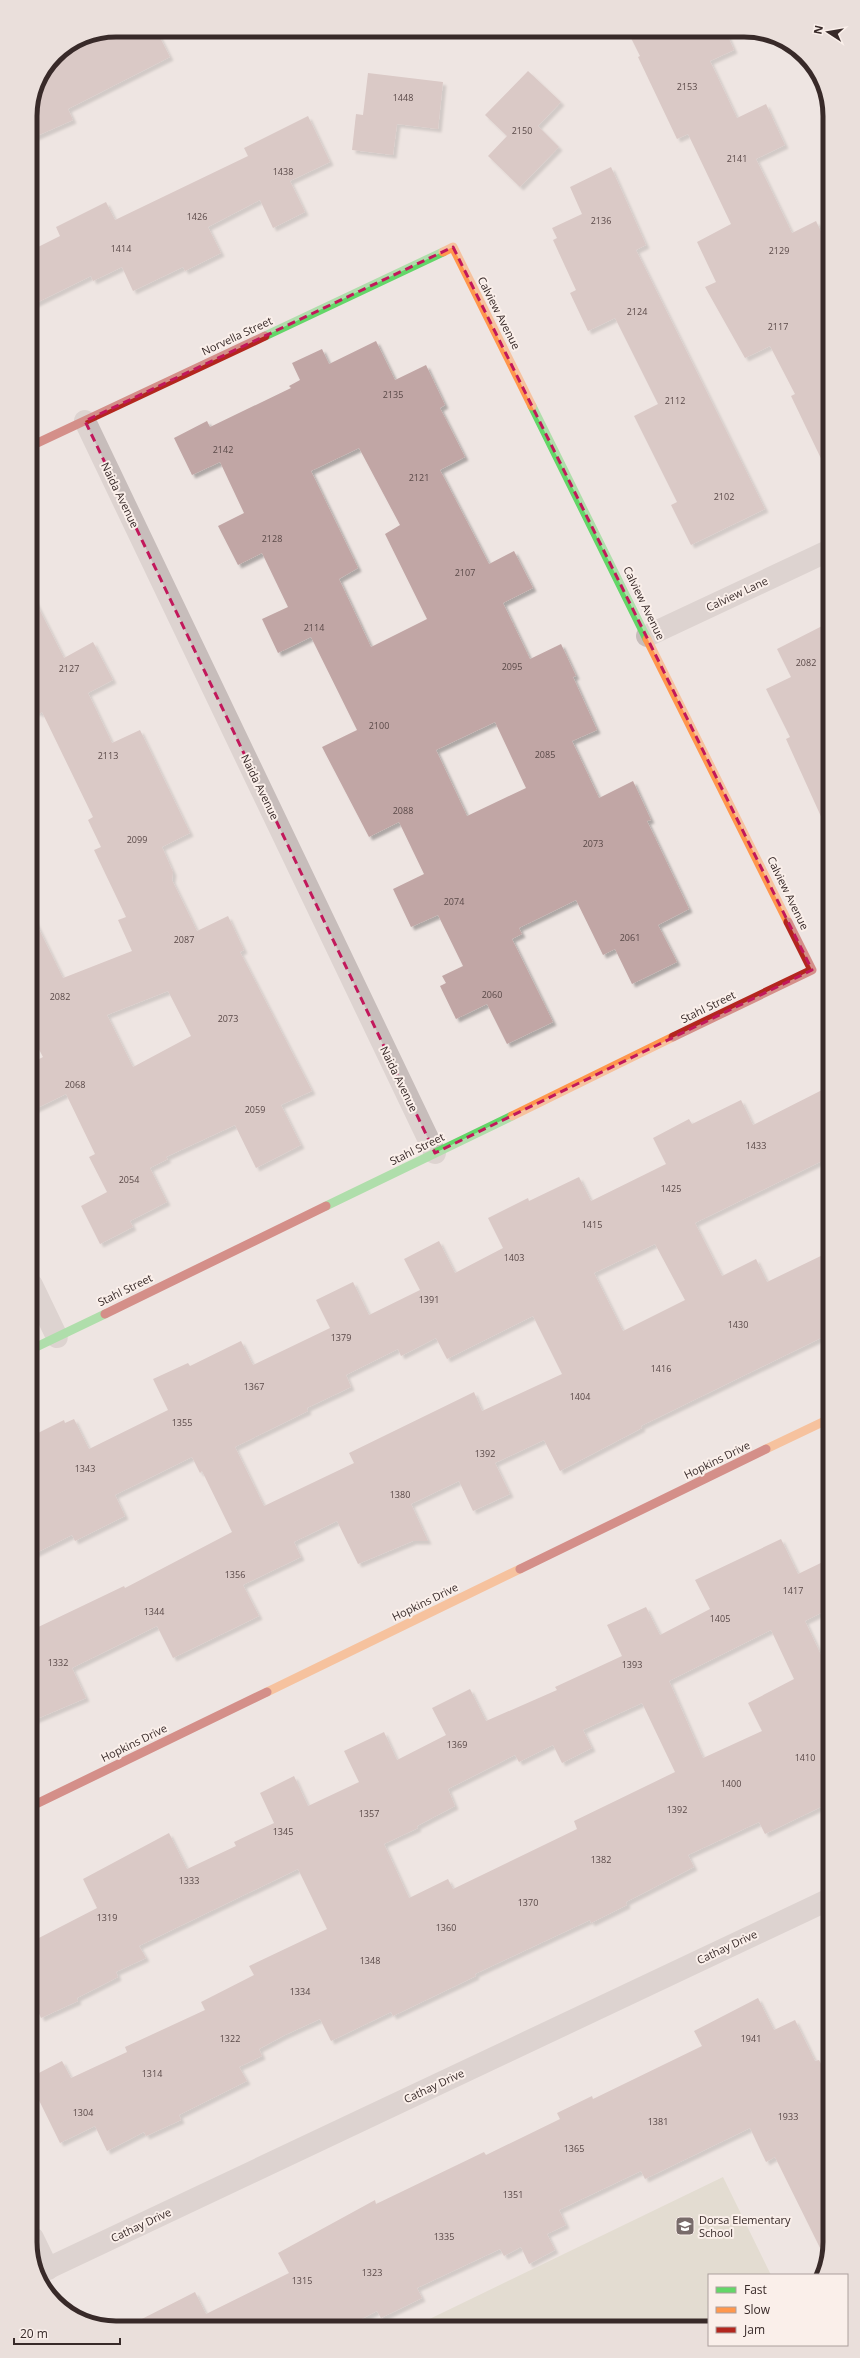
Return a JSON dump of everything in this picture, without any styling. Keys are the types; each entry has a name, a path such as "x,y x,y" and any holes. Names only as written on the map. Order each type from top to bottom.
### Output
{"street":[{"name":"Norvella Street","path":"37,443 453,247"},
{"name":"Calview Avenue","path":"453,247 812,970"},
{"name":"Naida Avenue","path":"85,421 435,1153"},
{"name":"Calview Lane","path":"647,636 823,553"},
{"name":"Stahl Street","path":"37,1347 812,970"},
{"path":"37,1295 57,1337"},
{"name":"Hopkins Drive","path":"37,1804 823,1422"},
{"name":"Cathay Drive","path":"43,2271 823,1902"},
{"path":"39,2257 43,2271"}],"highlighted area":[{"path":"453,247 812,970 435,1153 85,421"}],"shaded area":[{"name":"Dorsa Elementary School","path":"723,2177 771,2274 708,2274 708,2321 425,2321"}],"building":[{"path":"116,37 160,37 170,57 68,109 73,120 37,136 37,110 41,90 50,72 60,60 72,50 95,40"},
{"path":"630,37 728,37 734,50 710,61 737,118 766,104 785,145 756,159 792,233 816,221 823,236 823,463 791,396 795,394 770,346 745,358 705,287 716,282 697,242 731,224 688,134 677,139 638,57 640,56"},
{"path":"528,71 561,102 538,126 559,147 520,187 488,156 507,136 485,115"},
{"path":"368,73 443,82 438,129 397,124 393,155 352,150 356,114 363,115"},
{"path":"308,116 330,162 290,181 305,212 273,228 260,200 208,227 221,253 185,271 183,267 133,291 122,267 93,281 91,276 37,303 37,248 60,236 56,227 106,202 115,220 248,156 244,148"},
{"path":"611,167 646,245 636,250 765,509 691,545 671,505 677,502 634,416 658,404 615,318 588,331 570,293 576,290 553,240 557,238 552,228 582,214 570,187"},
{"path":"376,341 395,380 426,365 445,405 440,408 465,457 440,470 489,564 514,551 533,588 503,603 530,659 561,644 576,676 573,677 597,730 572,741 599,798 633,781 651,820 647,821 689,909 658,925 677,962 632,984 615,949 603,955 576,900 519,928 522,934 512,939 553,1022 507,1044 487,1004 456,1019 440,986 446,983 442,976 463,966 438,915 411,927 393,889 424,874 399,822 369,837 322,747 357,730 311,637 278,653 262,619 288,607 262,553 238,565 218,526 244,513 220,462 192,475 174,438 207,421 210,427 291,388 289,386 300,380 292,363 322,349 329,364","holes":["359,448 400,525 385,534 427,619 371,647 339,579 358,568 311,471","495,722 526,788 467,816 436,750"]},
{"path":"37,605 64,658 93,642 113,680 88,693 112,743 140,730 190,833 162,847 173,872 172,880 197,931 228,916 244,950 240,952 312,1091 281,1105 301,1145 256,1168 235,1125 166,1157 168,1159 150,1168 167,1202 130,1221 133,1227 100,1244 81,1206 107,1192 89,1157 95,1154 66,1094 37,1108 37,1060 43,1057 37,1046 37,925 63,978 132,951 118,920 126,917 94,850 101,847 88,820 93,817 42,712 39,714","holes":["168,991 191,1036 133,1067 107,1015"]},
{"path":"823,626 823,821 786,739 790,737 766,689 791,677 777,649"},
{"path":"823,1090 823,1160 695,1223 722,1276 756,1259 767,1282 823,1255 823,1337 641,1426 642,1428 560,1471 544,1440 495,1463 510,1494 473,1511 459,1481 411,1504 428,1541 413,1541 358,1564 337,1521 294,1542 301,1557 243,1585 259,1616 173,1658 157,1626 72,1668 86,1698 37,1719 37,1628 124,1586 125,1588 232,1532 202,1471 200,1473 192,1457 115,1495 125,1516 75,1541 72,1535 37,1552 37,1434 64,1420 65,1423 74,1419 89,1449 168,1410 153,1379 188,1363 190,1366 241,1341 253,1365 330,1328 316,1300 353,1282 369,1315 420,1290 404,1259 439,1241 455,1273 503,1248 488,1218 528,1198 529,1201 579,1177 591,1201 666,1164 653,1138 689,1119 692,1124 741,1100 753,1125","holes":["655,1244 685,1300 623,1331 594,1273","533,1316 562,1374 482,1411 474,1392 349,1453 354,1463 264,1506 235,1447 308,1411 307,1408 351,1387 346,1375 398,1349 401,1356 436,1338 447,1359"]},
{"path":"781,1539 798,1574 823,1562 823,1612 805,1621 823,1659 823,1806 765,1834 759,1822 688,1855 694,1867 626,1902 627,1905 591,1923 590,1920 475,1974 476,1976 393,2016 391,2012 331,2041 320,2019 285,2035 259,2049 262,2056 239,2067 247,2081 179,2115 181,2120 146,2136 144,2132 107,2151 95,2126 60,2143 37,2096 37,2074 62,2061 71,2078 127,2052 125,2047 205,2010 201,2002 254,1975 249,1966 327,1929 298,1869 139,1946 146,1958 116,1972 118,1977 77,1998 78,2001 41,2018 37,2009 37,1939 97,1908 83,1879 169,1833 187,1869 236,1846 234,1842 274,1823 260,1793 294,1776 308,1806 359,1782 344,1751 384,1732 397,1760 446,1735 432,1708 470,1689 486,1721 557,1690 555,1687 622,1656 607,1625 646,1607 660,1635 710,1609 695,1580","holes":["771,1630 794,1679 748,1703 762,1731 703,1758 669,1681","642,1703 675,1772 574,1821 577,1829 453,1889 448,1879 409,1898 384,1844 418,1828 417,1826 455,1806 448,1789 515,1755 519,1762 553,1745 562,1763 592,1748 583,1730"]},
{"path":"758,1998 774,2030 795,2020 815,2061 819,2060 823,2068 822,2252 775,2157 766,2162 750,2128 645,2179 641,2171 559,2210 566,2225 547,2234 555,2250 529,2264 521,2247 504,2256 500,2249 417,2288 422,2298 381,2318 377,2311 358,2321 138,2321 195,2292 206,2314 289,2273 278,2253 375,2200 376,2204 484,2152 486,2155 560,2119 557,2113 592,2096 593,2099 702,2046 694,2031"}],"traffic: fast":[{"path":"265,336 443,252"},
{"path":"532,406 647,639"},
{"path":"326,1206 512,1116"},
{"path":"37,1347 105,1314"}],"traffic: slow":[{"path":"443,252 453,247 532,406"},
{"path":"647,639 788,922"},
{"path":"512,1116 673,1037"},
{"path":"766,1449 823,1422"},
{"path":"267,1692 520,1569"}],"traffic: jam":[{"path":"37,443 265,336"},
{"path":"673,1037 812,970 788,922"},
{"path":"105,1314 326,1206"},
{"path":"520,1569 766,1449"},
{"path":"37,1804 267,1692"}],"place":[{"name":"Dorsa Elementary School","path":"685,2226"}]}
